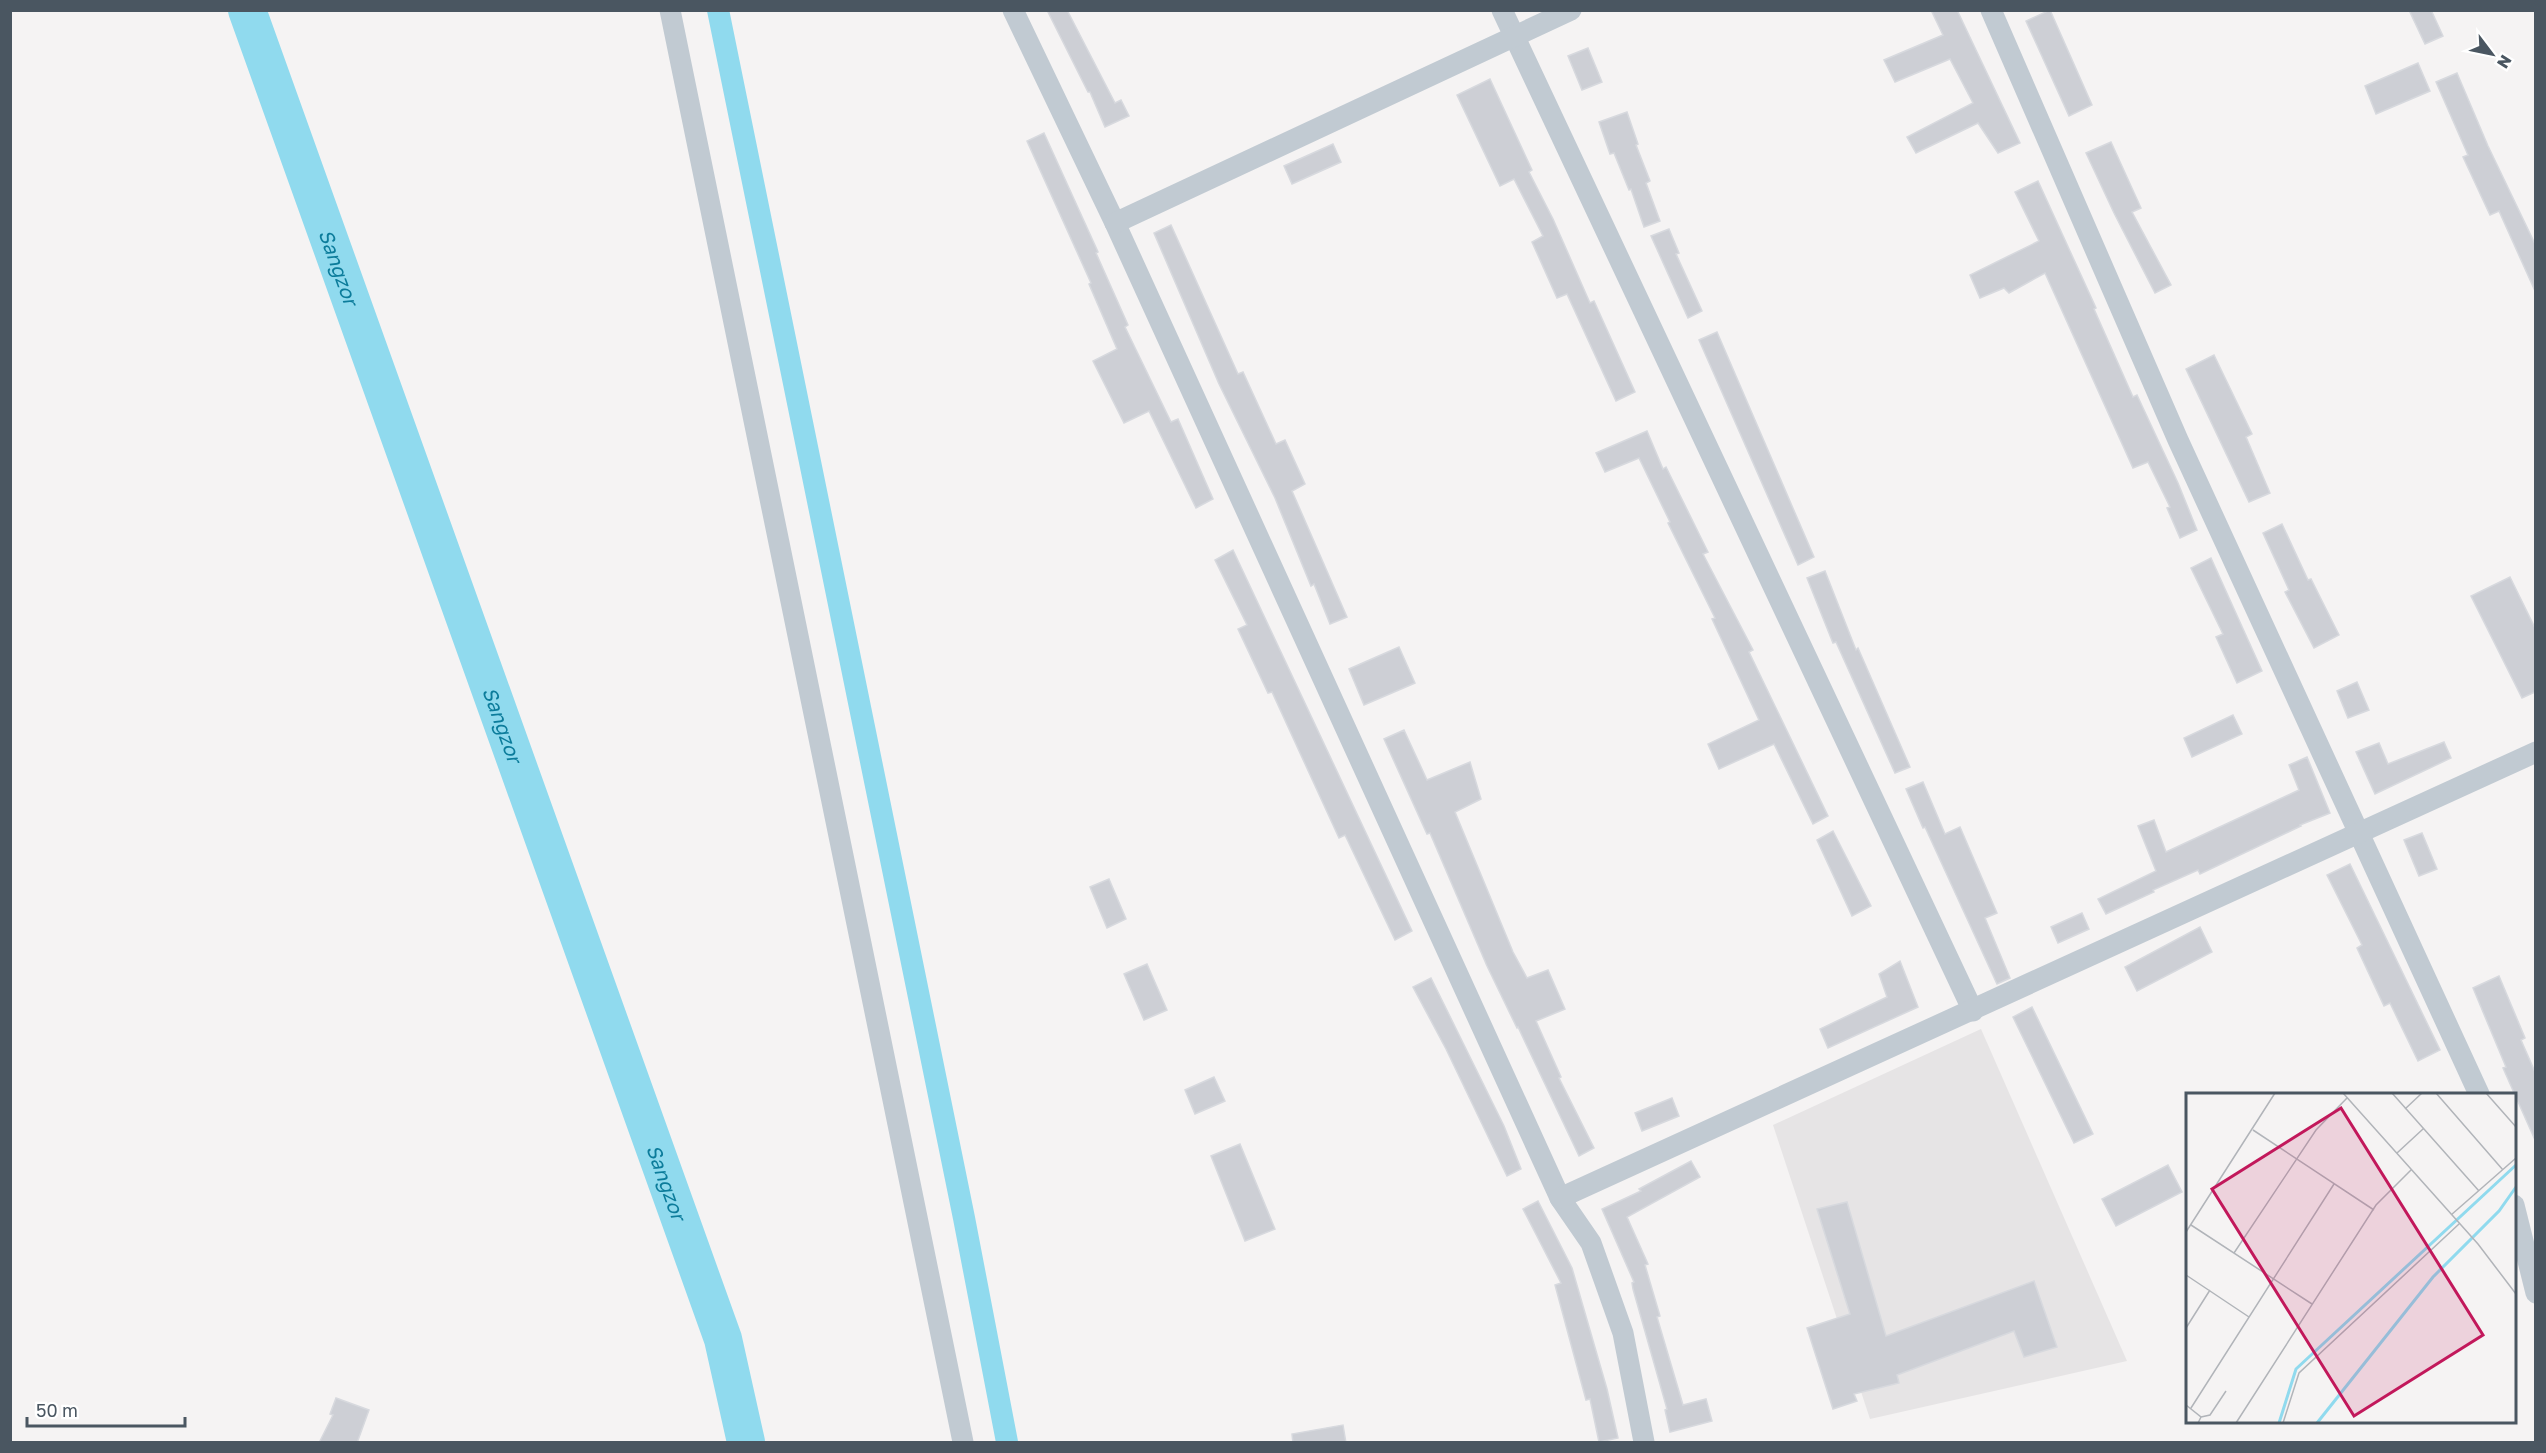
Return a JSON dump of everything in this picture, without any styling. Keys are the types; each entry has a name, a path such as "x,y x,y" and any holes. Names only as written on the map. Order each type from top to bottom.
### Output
{"street":[{"path":"670,10 963,1443"},
{"path":"1013,10 1115,223 1560,1198 1591,1243 1623,1333 1644,1443"},
{"path":"1502,10 1973,1011"},
{"path":"1115,223 1571,10"},
{"path":"1991,10 2178,440 2478,1093"},
{"path":"1560,1198 1973,1011 2359,830 2535,752"},
{"path":"2516,1213 2535,1293"}],"shaded area":[{"path":"1981,1029 2127,1361 1870,1419 1773,1125"}],"building":[{"path":"1047,10 1067,10 1115,103 1121,100 1129,116 1105,127 1090,92"},
{"path":"1931,10 1957,10 2020,143 1998,153 1978,123 1916,153 1907,137 1973,103 1950,59 1895,82 1884,60 1943,35"},
{"path":"2050,10 2092,105 2069,116 2026,21"},
{"path":"2409,10 2431,10 2443,36 2425,44"},
{"path":"1588,48 1602,82 1582,90 1568,56"},
{"path":"2418,63 2430,91 2376,114 2365,86"},
{"path":"2457,73 2488,146 2535,244 2535,291 2499,211 2490,215 2463,157 2468,155 2436,82"},
{"path":"1490,79 1532,170 1529,172 1553,219 1590,303 1594,301 1635,392 1616,401 1567,294 1557,298 1532,242 1543,236 1514,179 1500,186 1457,95"},
{"path":"1627,112 1638,144 1636,145 1650,181 1646,183 1660,221 1644,227 1631,189 1629,190 1614,153 1610,154 1599,122"},
{"path":"1044,133 1098,252 1096,253 1128,325 1125,327 1171,422 1178,419 1213,499 1196,508 1149,411 1124,423 1093,361 1117,349 1089,284 1091,283 1027,141"},
{"path":"2111,142 2141,208 2132,212 2171,285 2155,293 2086,153"},
{"path":"1333,144 1341,162 1292,184 1284,166"},
{"path":"2038,181 2096,308 2094,309 2133,397 2137,395 2197,530 2180,538 2167,508 2170,507 2148,462 2133,468 2045,273 2009,293 2004,288 1980,298 1970,275 2039,241 2015,192"},
{"path":"1171,225 1238,374 1243,372 1276,444 1285,440 1305,484 1292,491 1347,617 1330,624 1314,584 1311,586 1275,498 1219,384 1154,233"},
{"path":"1669,229 1679,253 1676,254 1702,311 1688,318 1651,236"},
{"path":"1717,332 1814,557 1798,565 1699,340"},
{"path":"2214,355 2252,434 2246,437 2270,493 2249,502 2186,369"},
{"path":"1647,431 1663,469 1666,467 1708,552 1703,554 1753,650 1749,652 1828,816 1813,824 1774,744 1719,769 1708,744 1759,720 1712,619 1715,618 1639,458 1605,472 1596,453"},
{"path":"2282,524 2308,580 2311,579 2339,635 2314,648 2285,592 2289,590 2263,533"},
{"path":"1233,550 1412,931 1395,940 1345,835 1339,838 1272,692 1268,693 1238,629 1247,625 1215,560"},
{"path":"2211,558 2262,671 2237,683 2216,637 2223,634 2191,568"},
{"path":"1825,571 1856,650 1858,648 1910,767 1895,773 1836,642 1833,643 1807,578"},
{"path":"2510,577 2535,628 2535,692 2522,698 2471,596"},
{"path":"1399,647 1415,683 1364,705 1349,669"},
{"path":"2357,682 2369,710 2348,718 2337,691"},
{"path":"2233,715 2242,734 2192,757 2184,738"},
{"path":"1404,730 1427,780 1470,762 1481,799 1455,812 1513,952 1527,978 1548,970 1565,1009 1536,1021 1561,1077 1559,1078 1594,1148 1579,1156 1487,966 1430,833 1427,834 1384,739"},
{"path":"2444,742 2451,758 2375,794 2356,752 2379,743 2388,764"},
{"path":"2307,757 2330,813 2300,825 2200,874 2198,870 2153,890 2154,892 2106,914 2098,899 2156,871 2138,826 2154,820 2166,852 2299,790 2289,765"},
{"path":"1923,782 1945,834 1960,827 1997,913 1985,918 2010,978 1997,984 1906,789"},
{"path":"1833,831 1871,906 1852,916 1817,840"},
{"path":"2422,833 2437,869 2419,876 2404,840"},
{"path":"2350,864 2440,1050 2418,1061 2390,1003 2384,1006 2357,948 2362,945 2327,875"},
{"path":"1109,879 1126,919 1107,928 1090,887"},
{"path":"2082,913 2089,929 2058,943 2051,927"},
{"path":"2200,927 2212,952 2137,991 2125,967"},
{"path":"1900,961 1918,1007 1828,1048 1820,1029 1887,997 1879,974"},
{"path":"1147,964 1167,1010 1144,1020 1124,974"},
{"path":"2499,976 2525,1038 2521,1040 2535,1072 2535,1140 2503,1068 2506,1067 2473,988"},
{"path":"1431,978 1504,1126 1521,1169 1507,1176 1446,1049 1413,987"},
{"path":"2032,1007 2093,1134 2074,1143 2013,1017"},
{"path":"1214,1077 1225,1101 1195,1114 1185,1090"},
{"path":"1672,1098 1679,1116 1642,1131 1635,1113"},
{"path":"1240,1144 1275,1229 1245,1241 1211,1156"},
{"path":"1691,1161 1700,1177 1627,1217 1648,1264 1645,1265 1660,1316 1657,1317 1683,1405 1706,1399 1712,1421 1670,1432 1665,1410 1667,1409 1633,1289 1632,1283 1634,1282 1602,1209 1641,1191 1639,1189"},
{"path":"2168,1165 2182,1192 2116,1226 2102,1199"},
{"path":"1538,1201 1572,1268 1607,1389 1618,1438 1599,1442 1590,1399 1586,1400 1555,1285 1561,1283 1523,1209"},
{"path":"1847,1202 1886,1336 2034,1281 2057,1347 2024,1357 2014,1331 1897,1375 1899,1383 1854,1394 1857,1401 1833,1409 1807,1328 1850,1314 1817,1209"},
{"path":"336,1398 369,1410 357,1443 319,1443 333,1415 330,1414"},
{"path":"1343,1425 1346,1443 1293,1443 1292,1434"}],"waterway":[{"name":"Sangzor","path":"247,10 723,1339 746,1442"},
{"path":"718,10 964,1218 1007,1442"}]}
